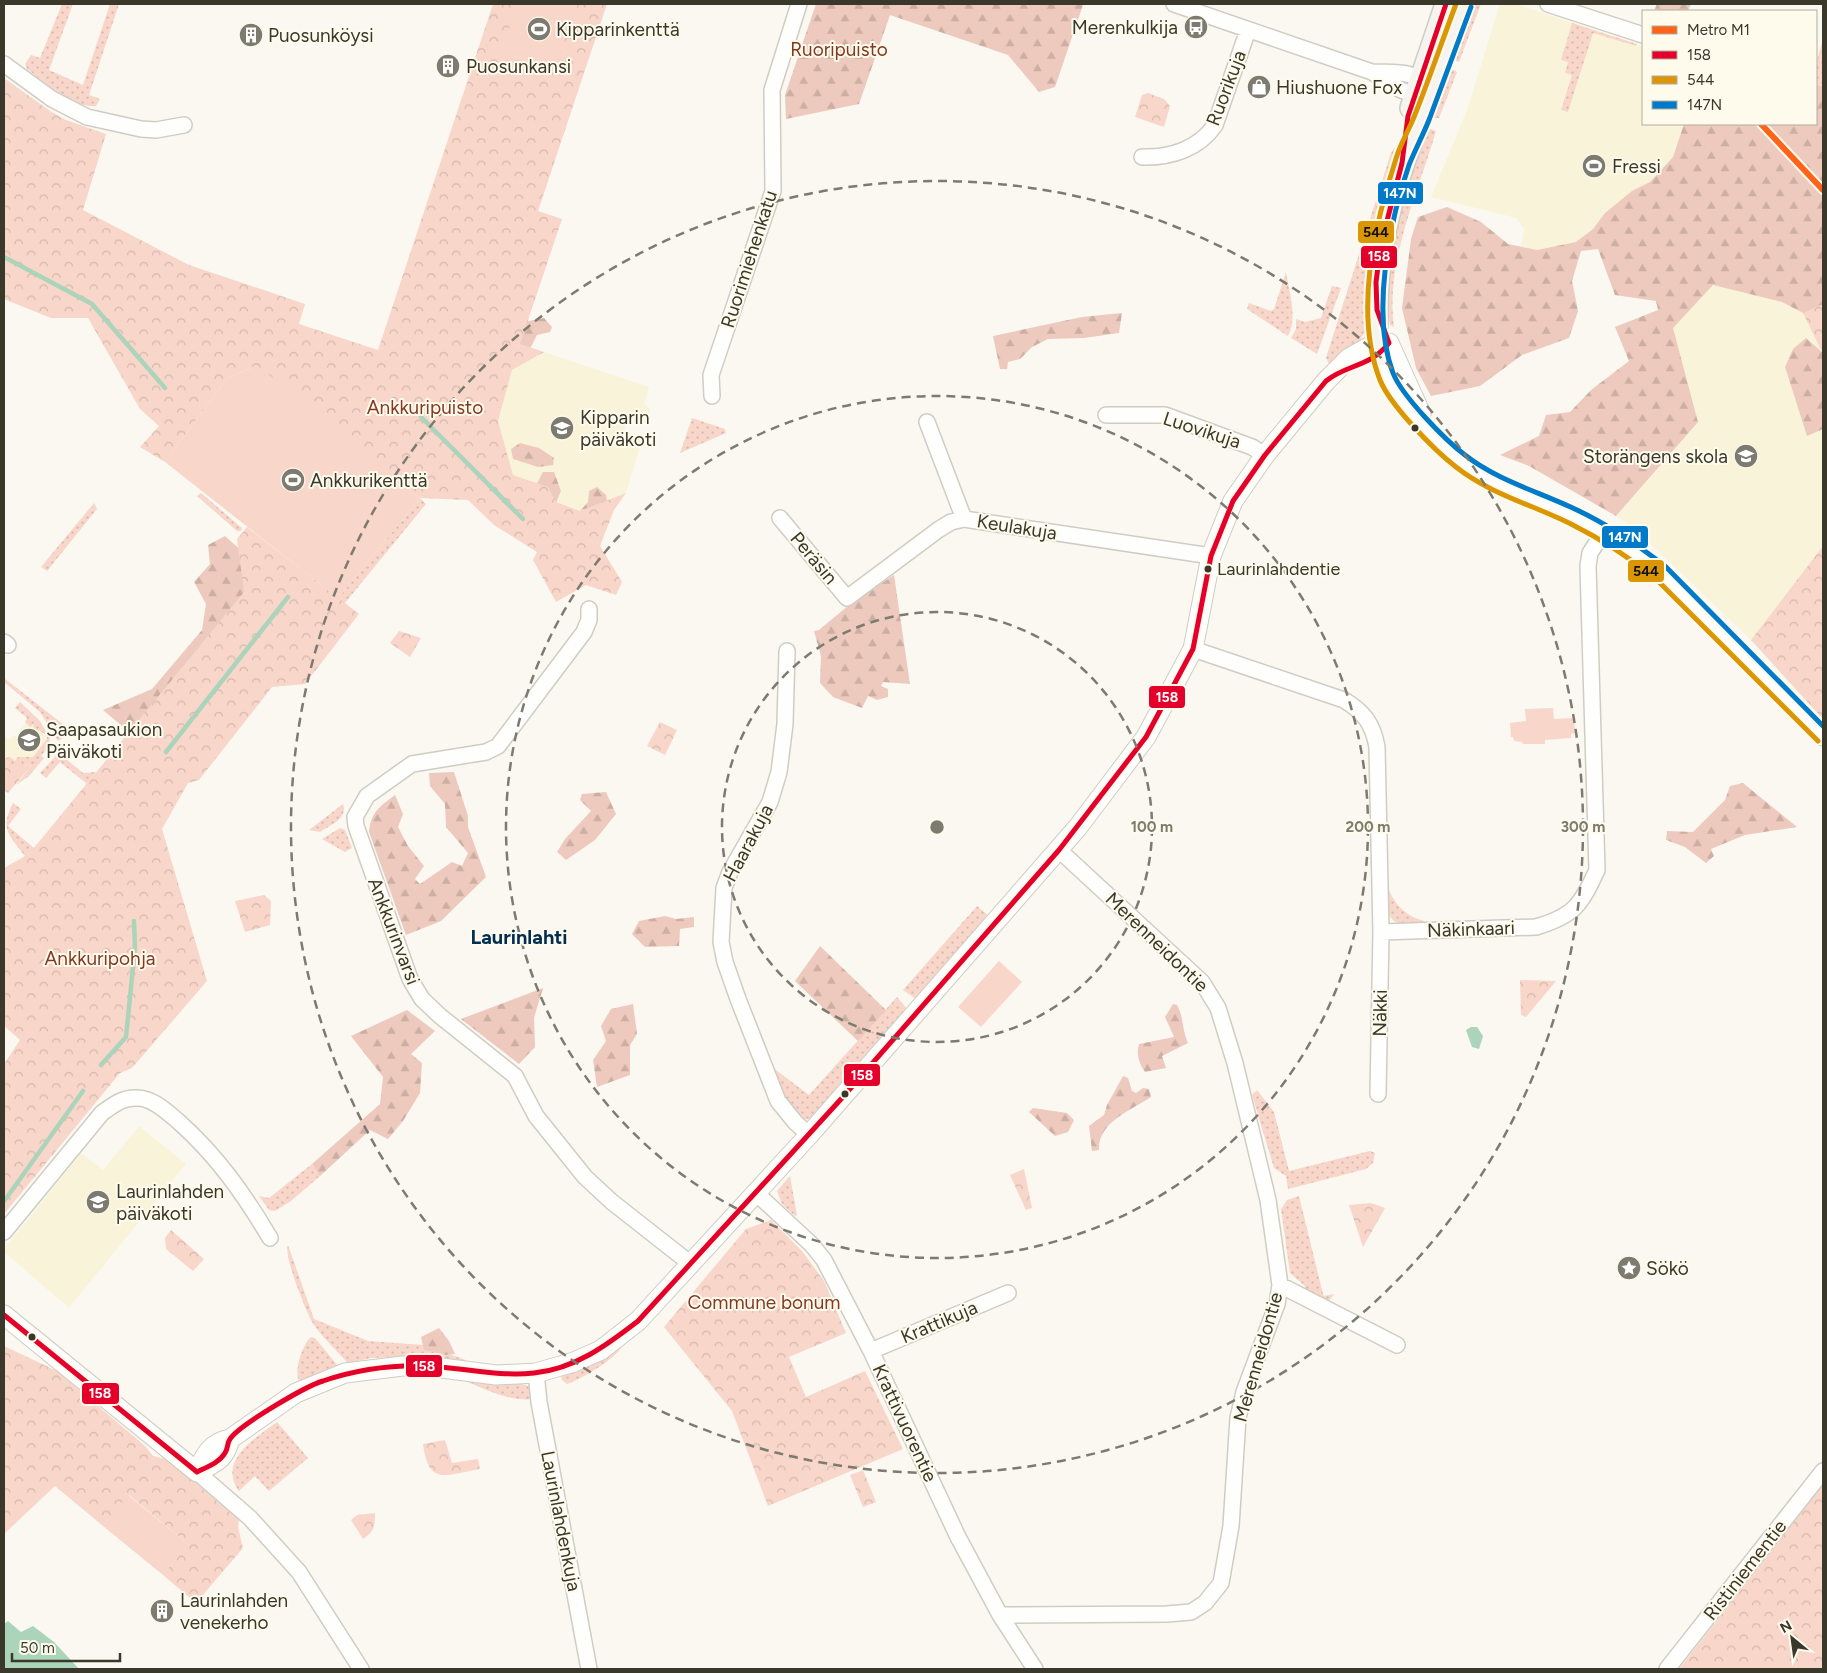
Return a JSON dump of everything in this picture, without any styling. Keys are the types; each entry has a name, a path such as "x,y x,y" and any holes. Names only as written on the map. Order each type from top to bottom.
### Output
{"main road":[{"path":"1423,88 1446,4"},
{"path":"1382,347 1377,310 1376,282 1381,244 1402,163 1408,116 1464,4"}],"street":[{"name":"Ruorimiehenkatu","path":"712,396 711,375 773,191 772,90 799,4"},
{"path":"1174,4 1372,72 1401,90 1423,88"},
{"path":"1548,4 1642,35"},
{"name":"Ruorikuja","path":"1142,157 1176,153 1190,148 1210,133 1215,125 1248,30"},
{"path":"4,64 52,100 87,117 140,129 156,130 184,125"},
{"path":"197,1472 220,1460 226,1452 230,1439 296,1393 345,1373 403,1366 426,1366 496,1375 536,1373 574,1362 619,1338 638,1321 809,1134 1059,850 1146,736 1193,649 1211,556 1233,501 1265,454 1349,358 1382,347 1387,378 1400,400 1425,424 1440,444 1461,462 1485,478 1574,517 1632,550 1661,573 1823,736"},
{"name":"Luovikuja","path":"1106,415 1165,415 1252,446 1265,454"},
{"path":"927,422 964,518"},
{"name":"Peräsin","path":"780,518 846,598"},
{"name":"Keulakuja","path":"846,598 938,530 951,522 964,518 1211,556"},
{"name":"Näkinkaari","path":"1381,932 1536,927 1560,918 1583,900 1597,870 1588,566 1590,553 1603,533"},
{"name":"Ankkurinvarsi","path":"589,609 589,620 584,632 498,746 486,752 412,764 367,796 355,817 356,826 407,971 422,999 515,1076 536,1116 585,1177 612,1202 692,1264"},
{"path":"1193,649 1344,700 1356,708 1370,723 1377,747 1381,932"},
{"name":"Haarakuja","path":"787,651 786,724 779,772 770,802 730,872 724,888 721,942 735,990 778,1101 795,1122 809,1134"},
{"name":"Merenneidontie","path":"1000,1615 1167,1614 1191,1612 1211,1597 1221,1583 1225,1567 1231,1526 1238,1418 1244,1392 1274,1313 1280,1285 1268,1200 1235,1063 1218,1008 1202,982 1059,850"},
{"name":"Näkki","path":"1378,1094 1381,932"},
{"path":"4,1232 102,1113 121,1100 138,1098 156,1103 205,1145 232,1177 270,1238"},
{"name":"Krattivuorentie","path":"756,1192 812,1245 824,1260 871,1351 958,1537 1000,1615 1034,1669"},
{"path":"1280,1285 1397,1345"},
{"name":"Krattikuja","path":"871,1351 1008,1293"},
{"path":"4,1315 197,1472 250,1518 299,1572 362,1669"},
{"name":"Laurinlahdenkuja","path":"536,1373 540,1409 589,1669"},
{"name":"Ristiniementie","path":"1667,1669 1823,1471"}],"shaded area":[{"path":"1500,4 1516,4 1642,46 1642,125 1684,125 1673,157 1650,182 1632,191 1605,213 1593,229 1576,242 1537,250 1521,247 1524,229 1516,218 1431,197 1467,110"},
{"name":"Storängens skola","path":"1713,285 1782,302 1803,313 1823,354 1823,546 1751,640 1635,529 1616,516 1698,422 1672,328"},
{"name":"Kipparin päiväkoti","path":"544,352 649,387 644,404 650,409 649,419 642,424 628,420 624,431 643,438 626,493 580,511 556,502 548,487 513,475 498,421 512,370"},
{"name":"Saapasaukion Päiväkoti","path":"28,719 49,735 49,746 41,756 15,761 10,757 4,758 4,736 10,740 14,735 16,736"},
{"path":"1471,1027 1477,1027 1483,1036 1479,1049 1472,1047 1466,1030"},
{"name":"Laurinlahden päiväkoti","path":"139,1126 186,1164 69,1308 4,1252 4,1249 81,1153 103,1170"},
{"path":"8,1621 21,1632 33,1626 54,1642 79,1669 4,1669 4,1624"}],"green space":[{"path":"62,4 73,4 49,70 83,85 110,4 119,4 89,95 100,99 96,106 88,106 69,99 27,69 25,64 31,55 40,58"},
{"name":"Ankkuripuisto","path":"493,4 607,4 538,211 562,219 520,344 544,352 512,370 498,421 513,475 548,487 556,502 580,511 626,493 614,510 600,546 622,582 616,595 586,585 556,602 533,560 537,552 494,525 468,500 420,498 256,366 227,378 165,462 140,447 159,426 140,409 88,318 51,318 4,299 4,78 50,111 66,120 106,134 83,210 189,265 305,304 299,324 378,350"},
{"name":"Kipparinkenttä","path":"518,4 578,4 553,73 500,54"},
{"name":"Ruoripuisto","path":"816,4 1083,5 1055,87 1039,92 1008,55 890,15 859,104 786,119 785,95"},
{"path":"1470,4 1481,4 1459,62 1450,59"},
{"path":"1657,4 1691,4 1688,10 1654,10"},
{"path":"1572,23 1637,44 1636,46 1593,33 1568,112 1561,110 1572,75 1565,73 1568,62 1561,60"},
{"path":"1823,39 1823,86 1817,85 1817,60"},
{"path":"1448,67 1457,72 1439,118 1431,118"},
{"path":"1817,85 1823,86 1823,334 1803,313 1782,302 1713,285 1673,328 1698,422 1616,516 1529,466 1500,455 1539,436 1546,415 1570,412 1591,390 1629,361 1615,327 1658,310 1656,301 1615,295 1598,249 1581,251 1572,281 1578,311 1569,338 1522,355 1480,386 1431,396 1416,368 1402,308 1411,239 1418,217 1447,207 1481,222 1508,244 1537,250 1576,242 1593,229 1605,213 1632,191 1650,182 1673,157 1684,125 1817,125"},
{"path":"1148,93 1164,99 1170,106 1164,127 1135,117 1142,95"},
{"path":"1424,127 1436,131 1412,203 1399,252 1392,302 1394,327 1390,325 1386,301 1389,251 1401,200"},
{"path":"1395,147 1368,269 1366,329 1359,342 1329,364 1326,358 1391,153"},
{"path":"1286,272 1293,313 1288,336 1247,309 1249,303 1271,311 1274,309"},
{"path":"1332,286 1341,288 1317,354 1291,338 1296,329 1296,319 1305,322 1321,318"},
{"path":"1823,304 1823,354 1803,313"},
{"path":"1122,313 1119,333 1084,338 1048,339 1032,347 1020,359 1008,362 1007,369 1000,369 993,336 1082,317"},
{"path":"544,318 552,327 550,332 537,335 529,351 477,337 519,323"},
{"path":"1806,338 1823,353 1823,429 1807,436 1785,367 1793,349"},
{"name":"Ankkurikenttä","path":"256,366 310,403 376,462 420,498 338,598 165,462 227,378"},
{"path":"692,418 725,429 726,433 680,453"},
{"path":"520,443 539,448 554,458 553,465 538,467 513,459 511,449"},
{"path":"543,472 554,472 561,491 555,505 536,485"},
{"path":"597,487 606,495 608,505 580,511 588,502 589,491"},
{"path":"201,493 242,528 241,531 237,531 197,496"},
{"path":"420,498 426,504 345,603 344,608 332,597 338,598"},
{"path":"94,503 97,509 47,571 41,567"},
{"name":"Ankkuripohja","path":"247,527 359,614 305,684 272,687 199,780 188,783 162,829 207,981 132,1068 120,1073 4,1214 4,1064 20,1040 4,1026 4,868 29,854 244,592 237,539"},
{"path":"225,536 254,562 262,579 129,732 103,710 152,689 202,630 206,604 194,582 210,564 208,545"},
{"path":"1823,546 1823,719 1751,640"},
{"path":"894,575 910,684 883,682 881,686 888,689 888,697 877,700 868,696 862,708 833,697 820,683 821,656 814,631 819,630 849,605"},
{"path":"399,631 421,638 410,657 390,643"},
{"path":"4,678 69,729 69,734 58,741 40,712 4,682"},
{"path":"20,702 40,721 50,738 49,746 41,756 44,758 29,776 16,785 32,765 7,768 6,758 10,757 15,761 18,757 33,757 47,739 47,735 34,728 33,724 30,727 25,722 27,718 15,708"},
{"path":"1553,708 1554,719 1574,718 1575,733 1571,734 1571,738 1545,740 1545,744 1523,744 1522,742 1514,741 1513,737 1511,737 1510,723 1526,721 1525,709"},
{"path":"660,722 677,730 665,755 647,746"},
{"path":"65,746 66,759 83,773 96,772 87,784 60,762 46,778 40,773"},
{"path":"4,758 6,758 8,767 32,765 8,793 4,790"},
{"path":"454,772 468,816 468,827 486,877 441,921 406,935 369,832 370,825 380,807 395,795 403,814 398,827 408,846 424,866 415,879 420,884 452,862 462,866 468,853 446,827 445,804 430,786 429,773"},
{"path":"1743,783 1797,827 1745,835 1711,849 1714,856 1706,863 1685,847 1666,840 1667,831 1693,832 1725,800 1730,786"},
{"path":"606,792 616,814 595,840 566,860 557,852 565,839 591,811 580,800 582,794"},
{"path":"13,803 21,809 8,826 34,848 37,844 60,859 22,858 25,856 10,837 7,826 7,819"},
{"path":"343,804 344,809 341,818 320,832 309,830"},
{"path":"340,828 345,830 352,848 345,852 322,839"},
{"path":"1389,890 1399,906 1412,916 1424,921 1423,924 1404,924 1393,920 1388,910 1386,891"},
{"path":"264,895 271,901 270,925 245,932 235,901"},
{"path":"977,906 989,916 916,999 903,990"},
{"path":"665,916 676,919 694,917 694,927 680,929 679,946 645,947 632,934 639,921"},
{"path":"820,946 886,1010 858,1041 795,981"},
{"path":"999,961 1022,982 981,1027 958,1007"},
{"path":"1520,980 1556,981 1526,1017 1521,1015"},
{"path":"543,988 534,1018 535,1047 519,1064 461,1019"},
{"path":"897,997 907,1009 809,1119 801,1120 788,1106 772,1067 809,1095"},
{"path":"633,1004 637,1034 630,1045 630,1075 597,1087 593,1060 606,1041 601,1026 611,1009"},
{"path":"1173,1004 1177,1005 1179,1010 1188,1043 1162,1056 1166,1068 1145,1072 1139,1059 1139,1044 1174,1037 1165,1017"},
{"path":"407,1010 435,1031 411,1054 422,1063 420,1093 403,1121 388,1139 370,1130 320,1176 312,1164 380,1104 383,1077 351,1036"},
{"path":"1123,1076 1128,1078 1132,1091 1136,1093 1143,1088 1149,1089 1151,1097 1109,1125 1100,1140 1099,1150 1092,1151 1089,1126 1104,1115 1107,1105"},
{"path":"1257,1090 1274,1112 1289,1171 1370,1151 1375,1153 1373,1163 1366,1169 1288,1189 1286,1176 1274,1168 1252,1095"},
{"path":"1033,1108 1067,1113 1074,1120 1068,1132 1055,1136 1029,1112"},
{"path":"312,1164 320,1176 291,1201 275,1211 269,1210 259,1196 269,1198"},
{"path":"1024,1169 1032,1208 1026,1210 1010,1175"},
{"path":"790,1176 797,1215 795,1216 782,1204 777,1191"},
{"path":"1299,1196 1323,1294 1324,1296 1334,1294 1329,1301 1325,1302 1304,1291 1305,1286 1290,1273 1281,1209 1287,1200"},
{"path":"1371,1203 1385,1208 1363,1247 1349,1205"},
{"name":"Commune bonum","path":"771,1220 802,1251 824,1281 846,1333 789,1357 806,1397 865,1371 903,1449 768,1506 732,1411 664,1327 746,1229"},
{"path":"171,1230 204,1259 193,1271 166,1249 165,1238"},
{"path":"288,1245 314,1319 368,1341 424,1345 424,1349 453,1355 469,1362 403,1357 371,1358 348,1363 314,1325 301,1298 292,1272 287,1251"},
{"path":"439,1328 449,1341 455,1354 447,1355 424,1350 421,1337"},
{"path":"311,1337 315,1338 338,1366 299,1381 297,1371 300,1358"},
{"path":"4,1346 57,1371 145,1446 153,1456 169,1460 239,1520 238,1527 243,1548 196,1603 163,1575 188,1544 129,1495 103,1526 55,1486 4,1534"},
{"path":"622,1346 606,1362 589,1373 567,1384 562,1380 561,1375"},
{"path":"463,1380 519,1383 528,1386 534,1399 506,1397"},
{"path":"277,1422 308,1458 269,1491 255,1476 239,1491 233,1480 236,1460 250,1443"},
{"path":"445,1440 452,1463 478,1459 480,1469 449,1475 435,1473 426,1458 423,1444"},
{"path":"863,1470 876,1502 863,1507 850,1475"},
{"path":"1823,1485 1823,1669 1679,1669"},
{"path":"128,1495 188,1544 163,1575 103,1526"},
{"path":"375,1513 373,1528 370,1534 363,1539 351,1520 357,1515"}],"waterway":[{"path":"4,257 92,304 165,388"},
{"path":"421,417 523,519"},
{"path":"166,752 288,597"},
{"path":"101,1065 126,1037 135,947 134,921"},
{"path":"5,1200 83,1091"}],"metro line":[{"name":"M1","path":"1762,125 1823,190"}],"transit line":[{"name":"158","path":"197,1472 220,1459 226,1451 230,1439 259,1416 314,1384 335,1377 360,1371 399,1366 438,1367 506,1374 549,1371 577,1361 614,1339 638,1321 842,1098 1059,850 1146,737 1193,649 1211,556 1233,501 1265,455 1326,381 1342,371 1366,362 1389,343 1377,310 1376,282 1381,244 1402,163 1408,116 1446,4"},
{"name":"544","path":"1456,4 1420,103 1397,156 1387,187 1374,242 1370,270 1368,327 1372,354 1380,380 1393,402 1403,414 1436,450 1456,467 1483,485 1557,517 1593,536 1625,556 1656,579 1818,741"},
{"name":"147N","path":"1471,7 1429,120 1409,165 1389,241 1385,269 1383,324 1393,373 1414,405 1436,429 1465,455 1505,479 1600,522 1634,543 1666,567 1823,726"},
{"name":"158","path":"4,1315 197,1472"}],"place":[{"name":"Merenkulkija","path":"1196,27"},
{"name":"Kipparinkenttä","path":"539,29"},
{"name":"Puosunköysi","path":"251,35"},
{"name":"Puosunkansi","path":"448,66"},
{"name":"Hiushuone Fox","path":"1259,87"},
{"name":"Fressi","path":"1594,166"},
{"name":"Kipparin päiväkoti","path":"562,428"},
{"name":"Storängens skola","path":"1746,456"},
{"name":"Ankkurikenttä","path":"293,480"},
{"name":"Laurinlahdentie","path":"1208,569"},
{"name":"Saapasaukion Päiväkoti","path":"29,740"},
{"name":"Laurinlahden päiväkoti","path":"98,1202"},
{"name":"Sökö","path":"1629,1268"},
{"name":"Laurinlahden venekerho","path":"162,1611"}],"district":[{"name":"Laurinlahti","path":"519,937"}]}
